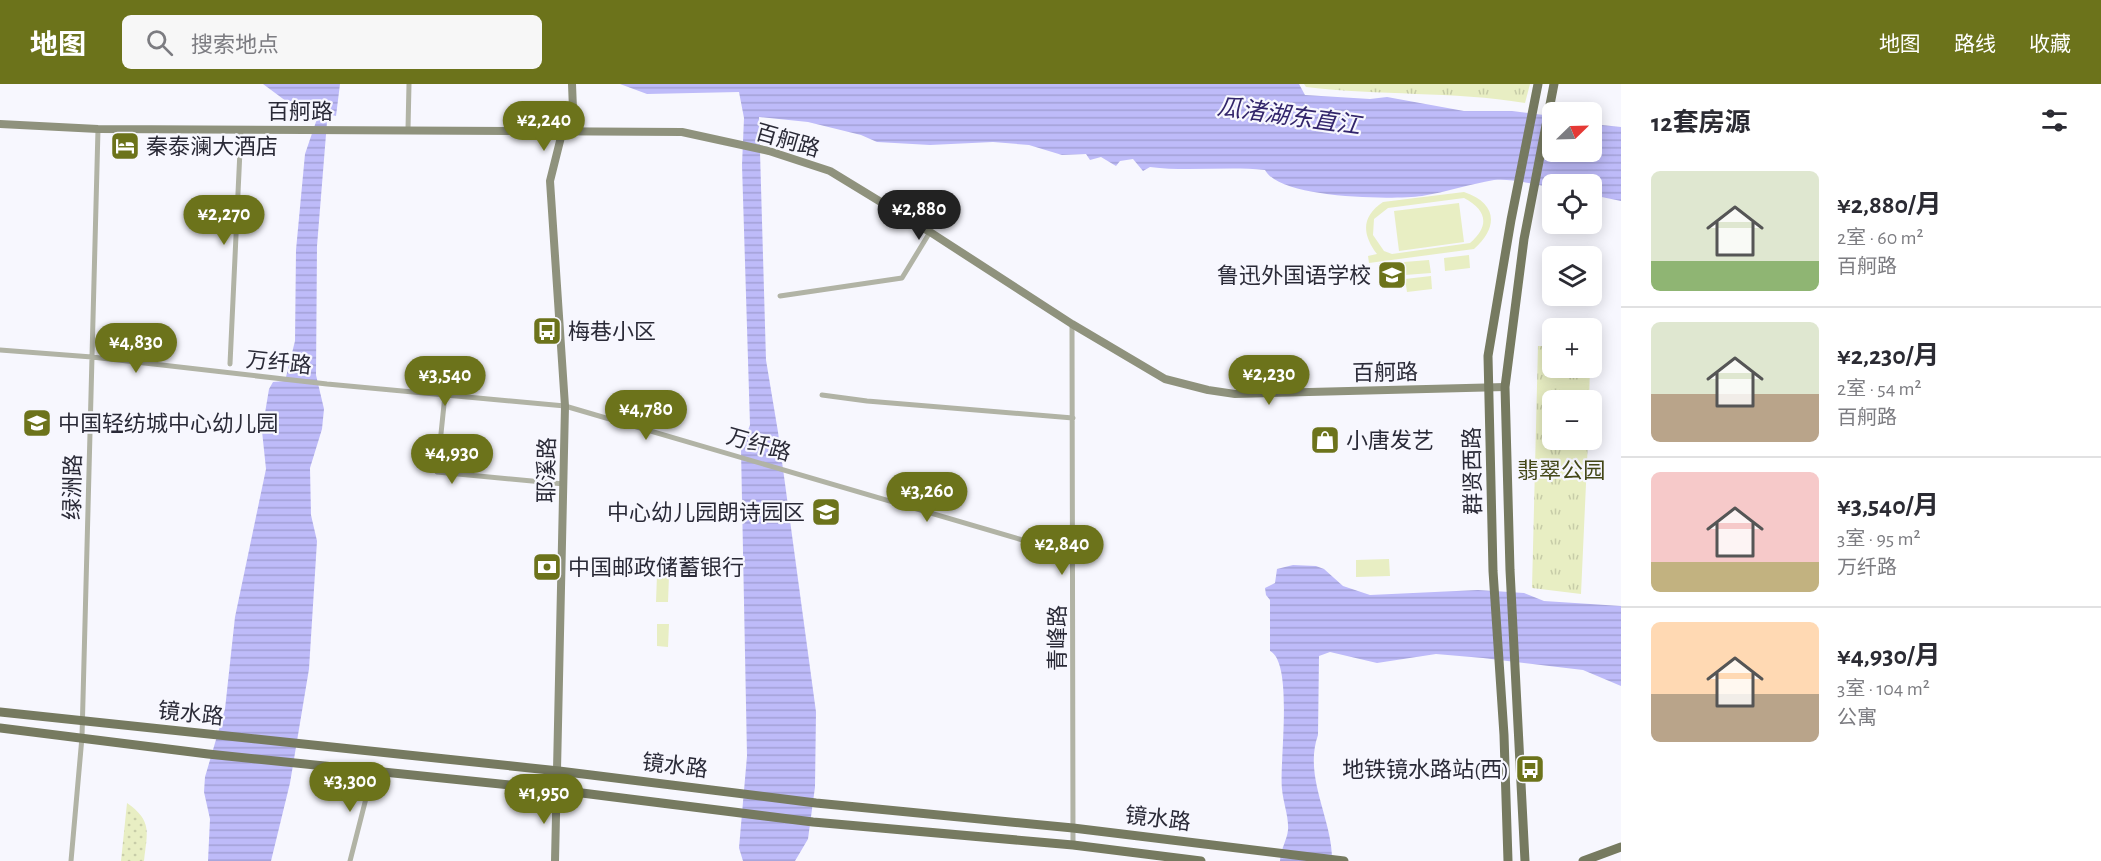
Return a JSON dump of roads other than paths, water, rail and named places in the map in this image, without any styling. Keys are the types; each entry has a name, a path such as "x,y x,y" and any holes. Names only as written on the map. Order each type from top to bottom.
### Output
{"main road":[{"name":"群贤西路","path":"1508,861 1493,571 1488,356 1517,186 1538,84"},
{"name":"群贤西路","path":"1525,861 1515,692 1505,387 1533,189 1554,84"},
{"name":"镜水路","path":"0,712 559,771 816,803 1073,828 1343,861"},
{"name":"镜水路","path":"0,728 208,754 558,790 813,822 1073,845 1201,861"},
{"path":"1583,861 1621,847"}],"street":[{"path":"408,129 409,84"},
{"name":"耶溪路","path":"555,861 559,771 565,406 550,181 563,129 573,109 572,84"},
{"name":"百舸路","path":"0,124 98,129 563,129 682,132 769,152 830,171 930,232 1072,324 1165,378 1208,390 1235,394 1505,387"},
{"name":"绿洲路","path":"71,861 82,737 98,129"},
{"path":"230,364 241,129"},
{"path":"780,296 902,278 930,232"},
{"name":"青峰路","path":"1072,324 1073,845"},
{"name":"万纤路","path":"0,350 92,357 327,384 565,406 787,469 1074,555"},
{"path":"822,394 867,401 1073,418"},
{"path":"445,395 437,472 564,484"},
{"path":"350,861 373,771"}],"water":[{"path":"263,84 340,84 336,116 332,115 327,122 317,246 316,375 324,409 322,429 310,468 311,515 317,541 309,669 290,783 271,861 208,861 210,819 204,792 205,777 225,709 235,617 266,469 262,431 269,389 273,382 285,381 295,341 296,250 305,154 320,110 290,104"},
{"name":"瓜渚湖东直江","path":"620,84 1299,84 1305,95 1370,99 1387,97 1464,111 1512,111 1542,115 1542,162 1602,162 1602,125 1621,127 1621,201 1602,197 1602,174 1542,174 1542,185 1494,180 1422,196 1363,197 1313,192 1292,187 1275,180 1265,170 1150,167 1143,171 1133,159 1120,161 1116,166 1101,157 1090,160 1086,154 1062,155 1029,145 993,142 930,145 877,142 861,135 808,122 759,117 766,360 816,712 815,787 808,839 795,861 743,861 739,848 747,756 741,449 750,425 742,165 744,118 739,92 647,94"},
{"path":"1293,565 1316,566 1324,569 1343,586 1370,595 1478,590 1524,593 1544,601 1621,606 1621,686 1583,670 1483,658 1436,654 1377,663 1330,652 1319,656 1318,735 1314,751 1314,767 1328,830 1332,861 1280,861 1288,830 1282,789 1284,693 1282,674 1277,659 1270,651 1270,600 1265,588 1275,583 1277,569"}],"place":[{"name":"秦泰澜大酒店","path":"125,146"},
{"name":"鲁迅外国语学校","path":"1392,275"},
{"name":"梅巷小区","path":"547,331"},
{"name":"中国轻纺城中心幼儿园","path":"37,423"},
{"name":"小唐发艺","path":"1325,440"},
{"name":"中心幼儿园朗诗园区","path":"826,512"},
{"name":"中国邮政储蓄银行","path":"547,567"},
{"name":"地铁镜水路站(西)","path":"1530,769"}],"park label":[{"name":"翡翠公园","path":"1561,470"}]}
